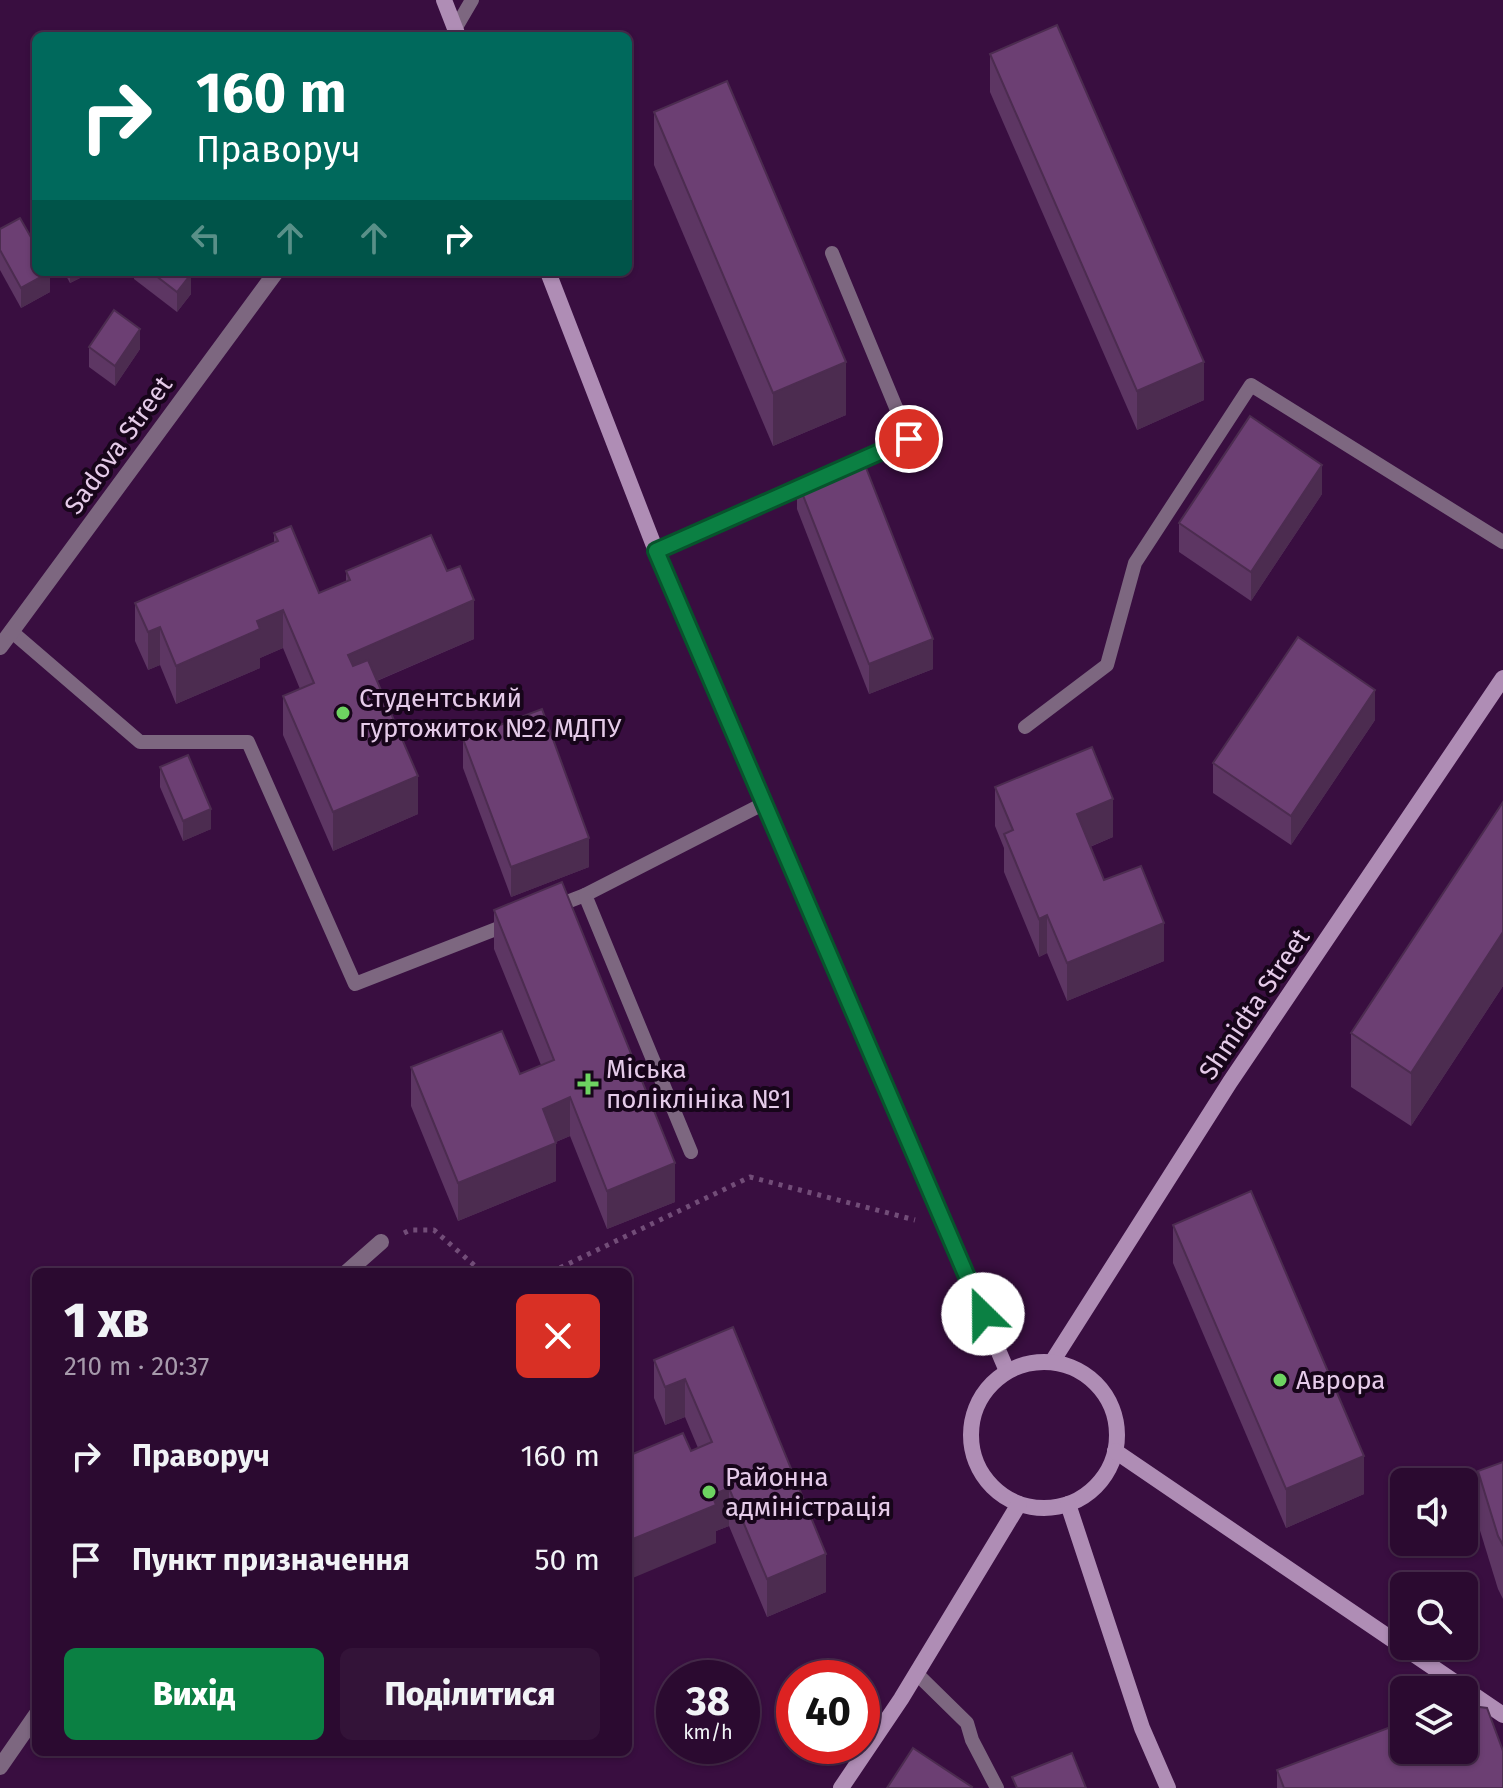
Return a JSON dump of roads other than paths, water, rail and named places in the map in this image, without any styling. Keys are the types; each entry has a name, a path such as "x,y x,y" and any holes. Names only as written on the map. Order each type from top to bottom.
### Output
{"street":[{"path":"444,0 453,32"},
{"name":"Sadova Street","path":"0,647 273,276"},
{"path":"550,276 656,551 1007,1371"},
{"name":"Shmidta Street","path":"1052,1362 1230,1082 1503,678"},
{"path":"352,1268 381,1242"},
{"path":"1029,1362 1052,1362 1076,1368 1095,1383 1110,1403 1117,1427 1115,1451 1106,1474 1089,1492 1068,1504 1043,1508 1019,1504 997,1492 982,1474 972,1453 970,1429 976,1406 989,1386 1007,1371 1029,1362"},
{"path":"1115,1451 1503,1715"},
{"path":"841,1788 916,1673 1019,1504"},
{"path":"1068,1504 1142,1728 1168,1788"},
{"path":"0,1767 32,1721"}],"lane":[{"path":"455,32 472,0"},
{"path":"656,551 909,439 832,253"},
{"path":"1025,727 1107,665 1135,563 1251,385 1503,542"},
{"path":"11,631 140,742 248,742 355,984 585,895 765,803"},
{"path":"585,895 691,1152"},
{"path":"916,1673 967,1723 972,1740 997,1788"}],"place":[{"name":"Студентський гуртожиток №2 МДПУ","path":"343,713"},
{"name":"Міська поліклініка №1","path":"588,1084"},
{"name":"Аврора","path":"1280,1380"},
{"name":"Районна адміністрація","path":"709,1492"}]}
